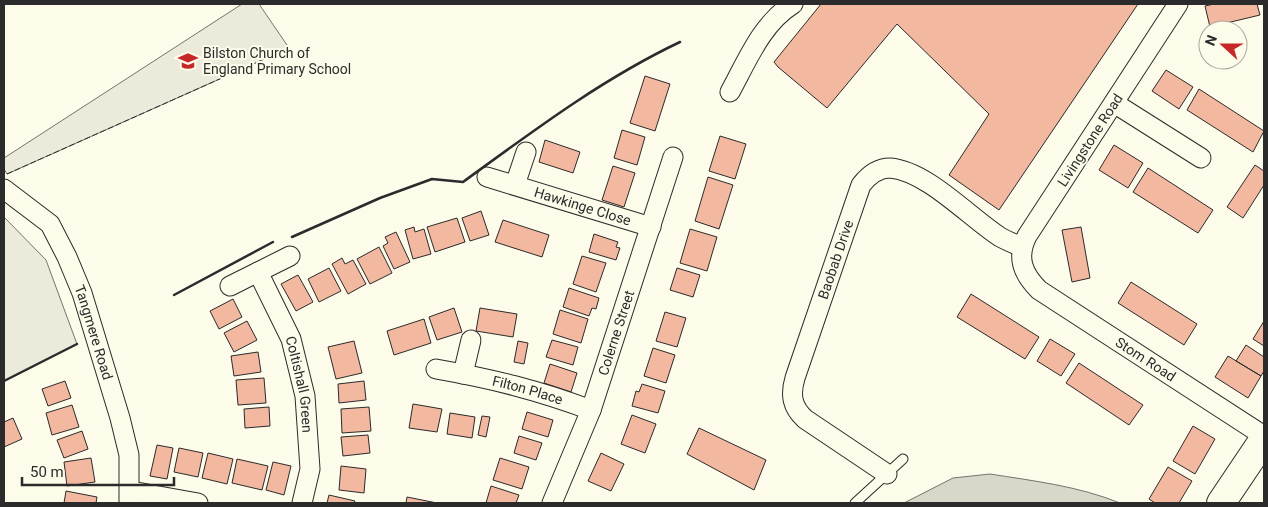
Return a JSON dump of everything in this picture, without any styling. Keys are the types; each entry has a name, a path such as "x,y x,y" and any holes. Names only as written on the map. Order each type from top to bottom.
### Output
{"main road":[{"path":"1221,503 1264,440"}],"street":[{"path":"730,92 756,42 782,10 793,4"},
{"name":"Livingstone Road","path":"1022,247 1178,4"},
{"path":"1114,103 1201,158"},
{"path":"515,185 526,152"},
{"name":"Colerne Street","path":"552,503 591,410 673,157"},
{"name":"Baobab Drive","path":"887,474 805,419 797,412 793,402 792,390 795,378 861,185 867,177 877,171 888,168 901,170 926,182 1002,238 1022,247"},
{"name":"Hawkinge Close","path":"487,177 651,227"},
{"name":"Tangmere Road","path":"4,189 50,224 67,257 82,293 120,418 129,455 130,497"},
{"name":"Stom Road","path":"1022,247 1022,266 1028,280 1040,290 1264,436"},
{"path":"230,286 290,256"},
{"name":"Coltishall Green","path":"258,272 291,339 305,396 310,469 302,503"},
{"path":"463,374 471,340"},
{"name":"Filton Place","path":"436,369 535,390 591,410"},
{"path":"130,497 198,503"}],"lane":[{"path":"855,503 903,459"}],"shaded area":[{"path":"242,4 259,4 289,48 7,174 4,169 4,158"},
{"path":"4,217 46,260 77,344 4,381"},
{"path":"990,474 1072,488 1120,503 904,503 953,478"}],"building":[{"path":"821,4 1138,4 999,210 949,175 989,114 897,24 827,108 778,67 774,62"},
{"path":"1214,4 1257,4 1260,15 1239,20 1208,20 1205,6"},
{"path":"1166,70 1193,87 1179,109 1152,91"},
{"path":"645,76 670,84 655,131 630,123"},
{"path":"1199,89 1264,131 1253,152 1187,110"},
{"path":"622,130 645,137 637,165 614,158"},
{"path":"720,136 746,144 735,179 709,171"},
{"path":"545,140 580,152 573,173 539,162"},
{"path":"1114,145 1143,163 1128,188 1099,170"},
{"path":"1255,165 1264,171 1264,185 1243,218 1227,207"},
{"path":"613,166 635,173 624,207 602,200"},
{"path":"1148,168 1213,210 1198,233 1133,192"},
{"path":"708,177 733,185 719,229 695,221"},
{"path":"481,211 489,235 470,241 462,218"},
{"path":"457,218 465,242 435,252 427,227"},
{"path":"503,220 549,235 542,257 495,242"},
{"path":"414,227 415,232 424,229 431,254 413,259 405,230"},
{"path":"1081,227 1090,278 1072,282 1062,230"},
{"path":"690,229 717,237 707,271 680,263"},
{"path":"396,232 410,262 394,269 383,246 388,243 385,237"},
{"path":"594,234 618,242 616,247 620,248 616,260 589,252"},
{"path":"379,247 392,273 370,284 357,259"},
{"path":"582,256 606,263 596,292 573,284"},
{"path":"342,258 345,264 353,260 366,284 348,294 332,264"},
{"path":"329,268 341,291 319,302 308,279"},
{"path":"677,268 700,275 693,297 670,290"},
{"path":"298,275 313,302 296,311 281,284"},
{"path":"1131,282 1197,324 1184,345 1118,303"},
{"path":"569,288 599,298 596,309 592,308 589,316 563,307"},
{"path":"971,294 1039,337 1025,359 957,317"},
{"path":"233,299 242,317 219,329 210,311"},
{"path":"454,308 462,332 437,340 429,317"},
{"path":"480,308 517,314 513,337 476,331"},
{"path":"560,310 588,319 581,343 553,334"},
{"path":"665,312 686,318 677,347 656,341"},
{"path":"424,319 431,343 394,355 387,331"},
{"path":"247,321 257,340 234,352 224,333"},
{"path":"1264,321 1264,346 1253,339"},
{"path":"1050,339 1075,354 1061,376 1037,361"},
{"path":"552,340 578,347 573,365 546,357"},
{"path":"354,341 362,373 336,379 328,347"},
{"path":"518,341 528,343 524,364 514,362"},
{"path":"1246,345 1264,357 1264,371 1261,376 1236,361"},
{"path":"653,348 675,355 666,383 644,376"},
{"path":"258,352 261,372 234,376 231,356"},
{"path":"1228,356 1261,376 1248,398 1215,377"},
{"path":"1079,363 1143,405 1129,425 1066,383"},
{"path":"550,364 577,373 571,392 544,383"},
{"path":"264,378 266,403 238,405 236,380"},
{"path":"65,381 71,398 48,406 42,389"},
{"path":"364,381 366,400 339,403 338,384"},
{"path":"642,384 665,391 658,413 632,406 636,391 639,392"},
{"path":"413,404 442,409 437,432 409,428"},
{"path":"72,405 79,427 52,435 46,413"},
{"path":"269,407 270,426 245,428 244,409"},
{"path":"369,407 371,431 342,433 341,409"},
{"path":"527,412 553,420 548,437 522,429"},
{"path":"450,413 475,417 472,438 447,434"},
{"path":"632,415 656,424 645,453 621,444"},
{"path":"482,416 490,417 486,437 478,435"},
{"path":"13,418 22,439 4,447 4,422"},
{"path":"1193,426 1215,439 1195,474 1173,461"},
{"path":"699,428 766,460 754,490 687,454"},
{"path":"82,431 88,449 64,458 57,440"},
{"path":"368,435 370,453 343,456 341,437"},
{"path":"519,436 542,443 536,460 514,453"},
{"path":"157,445 173,448 167,479 150,476"},
{"path":"179,448 203,453 198,477 174,472"},
{"path":"208,453 233,459 227,484 202,478"},
{"path":"601,453 624,464 611,491 588,481"},
{"path":"91,458 95,482 67,486 64,462"},
{"path":"500,458 529,467 522,489 493,480"},
{"path":"237,459 268,466 262,490 232,483"},
{"path":"273,462 291,466 284,495 266,490"},
{"path":"341,466 366,469 364,493 339,490"},
{"path":"1168,467 1192,481 1179,503 1155,503 1149,499"},
{"path":"491,486 519,495 516,503 486,503"},
{"path":"66,491 97,497 96,503 64,503"},
{"path":"329,495 355,501 354,503 327,503"},
{"path":"407,497 437,503 406,503"}],"fence":[{"path":"7,174 289,48"}],"wall":[{"path":"292,237 380,198 432,179 463,182 568,107 623,72 680,42"},
{"path":"174,295 273,242"},
{"path":"4,381 77,344"}],"place":[{"name":"Bilston Church of England Primary School","path":"188,61"}]}
